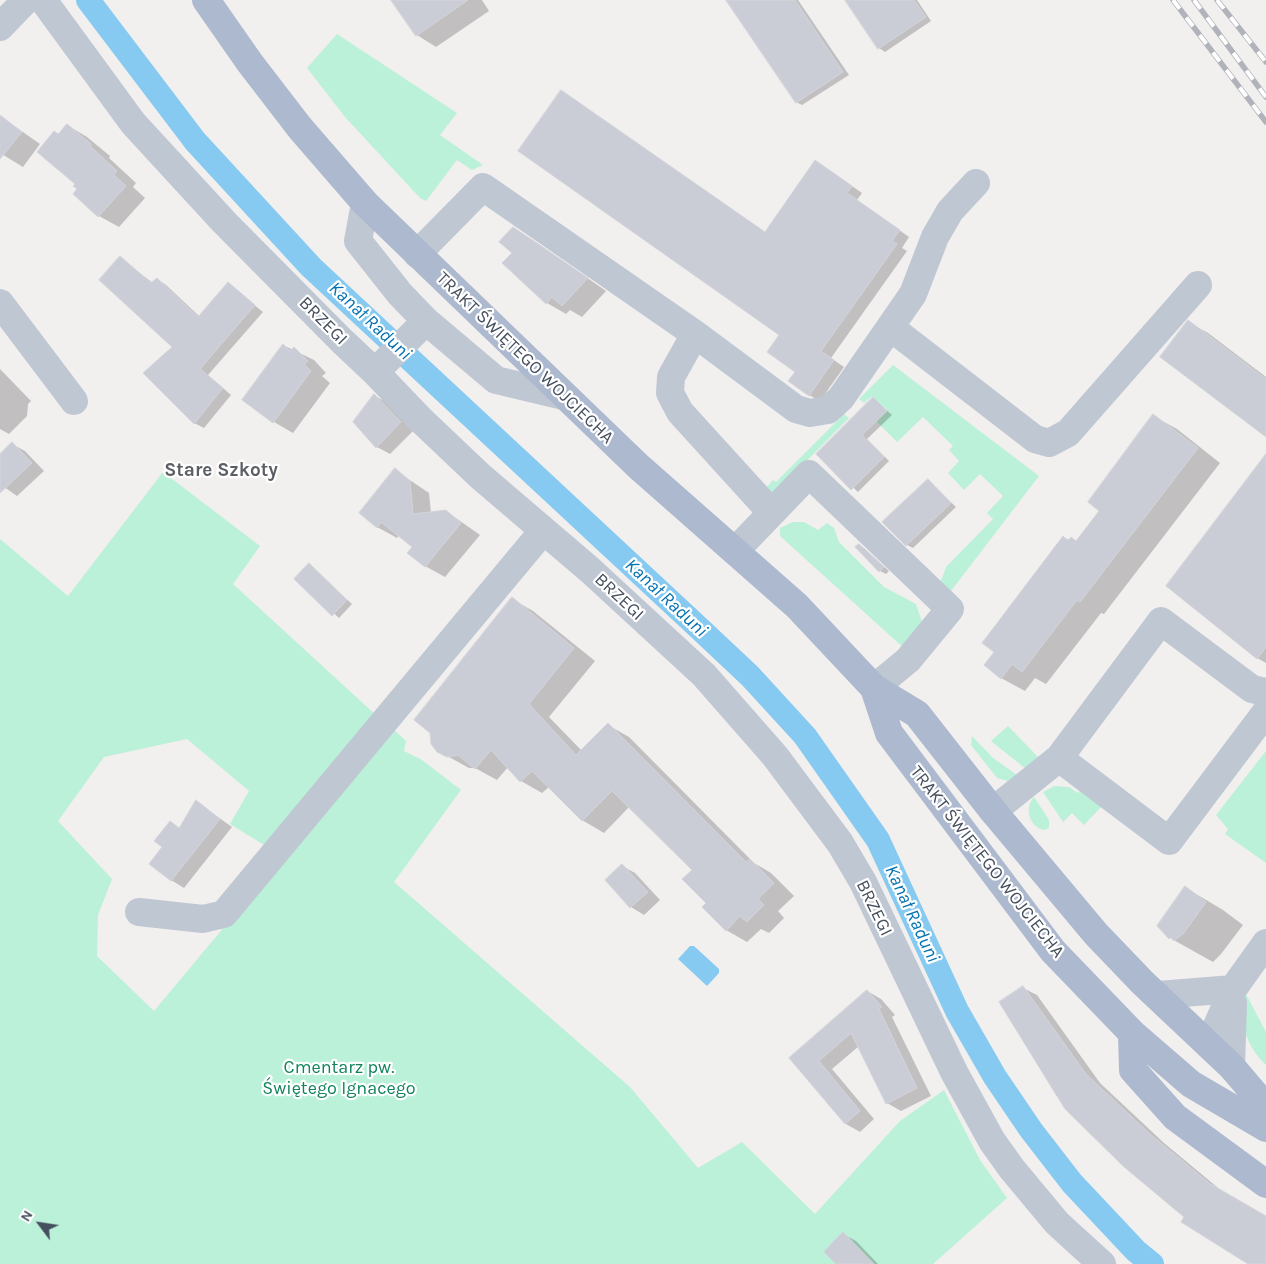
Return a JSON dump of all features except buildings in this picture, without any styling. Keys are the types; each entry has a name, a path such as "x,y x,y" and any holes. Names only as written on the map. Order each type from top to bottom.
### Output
{"main road":[{"name":"TRAKT ŚWIĘTEGO WOJCIECHA","path":"206,0 250,63 300,128 365,203 563,396 638,466 797,606 874,688 916,714 993,811 1096,934 1231,1066 1266,1107"},
{"name":"TRAKT ŚWIĘTEGO WOJCIECHA","path":"874,688 889,733 1042,938 1132,1033 1191,1084 1266,1128"},
{"path":"1132,1033 1133,1070 1174,1117 1266,1184"},
{"path":"1174,1117 1209,1044"}],"street":[{"path":"0,27 26,0"},
{"name":"BRZEGI","path":"43,0 133,123 224,222 342,341 379,368 441,439 543,531 590,570 704,676 775,756 840,843 863,882 954,1072 992,1141 1012,1169 1090,1260"},
{"path":"417,254 484,187 695,334 776,397 796,410 810,412 828,410 840,398 913,294 935,238 950,211 976,183"},
{"path":"365,203 358,241 400,294 418,329 496,380 563,396"},
{"path":"890,327 1035,439 1049,443 1068,432 1198,285"},
{"path":"0,303 74,401"},
{"path":"379,368 418,329"},
{"path":"695,334 671,377 670,393 680,412 771,512"},
{"path":"735,551 809,474 953,604 908,660 874,688"},
{"path":"139,912 202,919 224,914 543,531"},
{"path":"993,811 1059,758 1161,622 1252,689 1266,692"},
{"path":"1059,758 1169,841 1266,712"},
{"path":"1209,1044 1233,989 1266,943"},
{"path":"1158,995 1233,989"},
{"path":"1231,1066 1233,989"}],"green space":[{"path":"337,34 457,113 440,135 483,165 472,170 457,160 426,201 420,198 345,117 307,68"},
{"path":"893,365 1039,476 951,591 942,587 941,581 946,567 993,519 987,513 1003,496 980,474 964,490 948,473 959,461 949,450 953,446 923,417 897,442 876,421 887,410 872,396 864,403 859,399"},
{"path":"844,414 849,418 770,498 763,491 773,480 776,482"},
{"name":"Cmentarz pw. Świętego Ignacego","path":"163,472 260,546 233,584 378,717 269,848 230,824 249,791 187,739 104,757 58,821 112,879 98,915 97,956 154,1011 391,727 406,741 404,751 422,760 461,790 394,882 630,1087 698,1168 742,1142 815,1214 900,1121 944,1090 980,1160 1007,1198 933,1264 0,1264 0,539 68,596"},
{"path":"793,522 804,522 818,530 827,523 834,528 839,542 884,587 916,604 922,622 906,650 780,536 780,528"},
{"path":"1008,726 1040,759 1026,769 991,741"},
{"path":"972,736 993,758 1017,775 1008,781 997,778 971,745"},
{"path":"1266,751 1266,863 1225,834 1228,829 1216,815"},
{"path":"1055,786 1069,787 1078,793 1081,789 1102,806 1084,825 1072,813 1063,822 1043,792"},
{"path":"1034,797 1049,820 1049,828 1044,830 1035,825 1030,816 1029,806"},
{"path":"1246,994 1266,1032 1266,1065 1249,1042 1243,1024 1243,1004"}],"water":[{"path":"690,946 694,946 719,969 719,973 707,986 678,959"}],"waterway":[{"name":"Kanał Raduni","path":"88,0 195,141 311,267 750,676 805,736 878,840 957,1011 995,1077 1031,1130 1072,1183 1136,1251 1152,1264"}],"railway":[{"path":"1173,0 1266,122"},
{"path":"1194,0 1266,97"},
{"path":"1217,0 1266,62"}],"district":[{"name":"Stare Szkoty","path":"221,471"}]}
